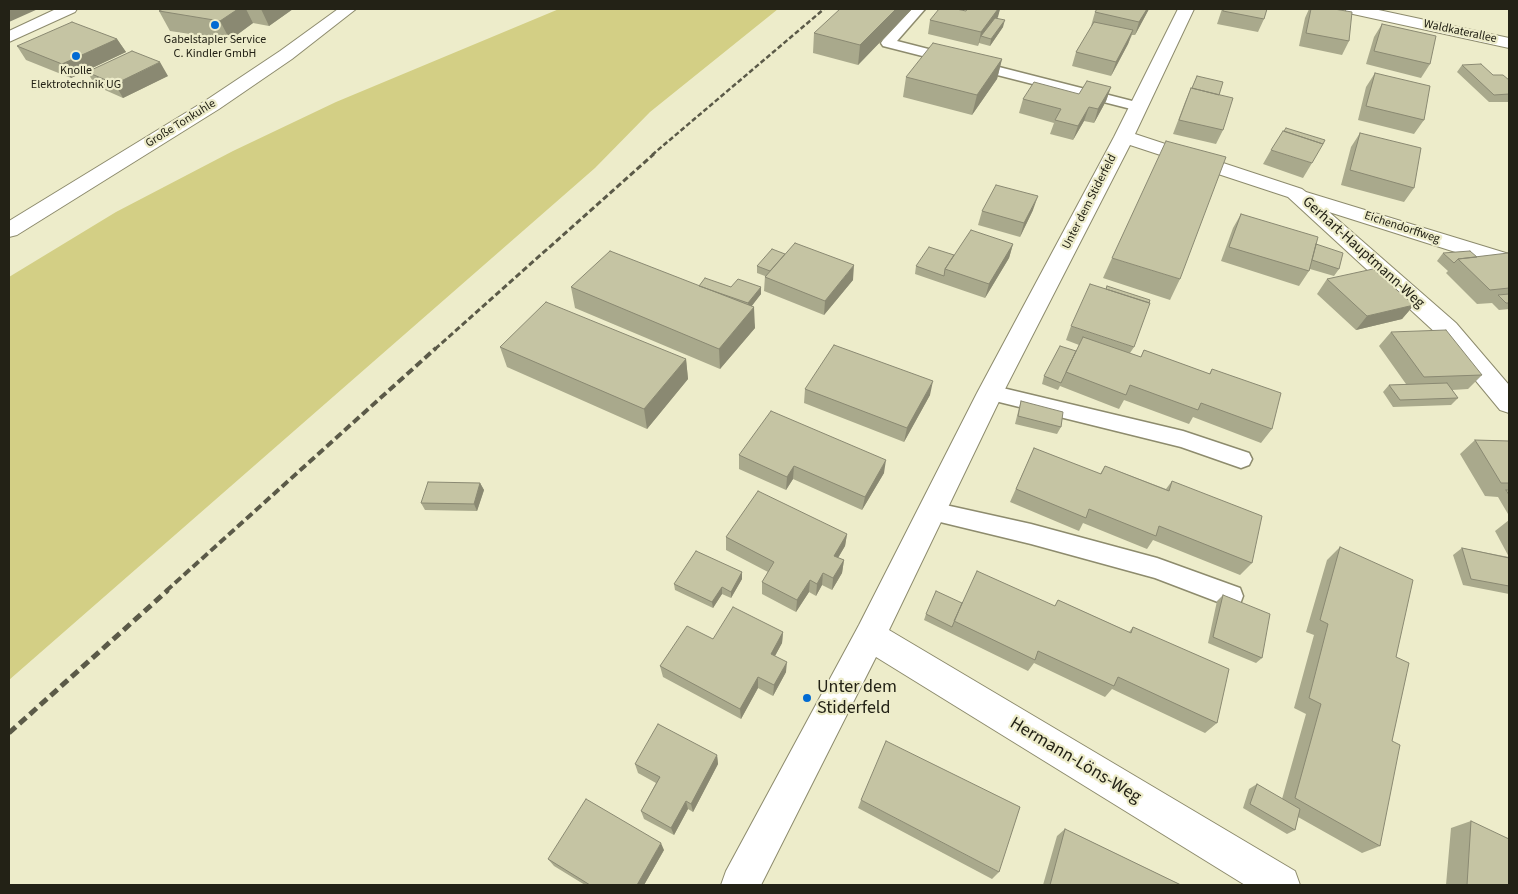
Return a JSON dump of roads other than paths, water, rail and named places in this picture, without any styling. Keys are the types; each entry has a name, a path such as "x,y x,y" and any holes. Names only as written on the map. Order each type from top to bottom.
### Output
{"street":[{"path":"9,37 69,9"},
{"name":"Große Tonkuhle","path":"9,230 212,105 286,55 348,9"},
{"name":"Unter dem Stiderfeld","path":"740,885 870,636 990,394 1124,137 1186,9"},
{"name":"Waldkaterallee","path":"1353,9 1509,43"},
{"name":"Gerhart-Hauptmann-Weg","path":"1124,137 1295,193 1448,329 1509,403"},
{"name":"Eichendorffweg","path":"1295,193 1509,262"},
{"name":"Hermann-Löns-Weg","path":"870,636 1281,885"}],"lane":[{"path":"919,9 888,44 1139,107"},
{"path":"990,394 1183,439 1241,459"},
{"path":"932,511 1031,534 1157,568 1231,596"}],"railway":[{"path":"652,155 824,9"},
{"path":"435,349 654,154"},
{"path":"166,591 436,348"},
{"path":"9,733 168,590"}],"place":[{"name":"Gabelstapler Service C. Kindler GmbH","path":"215,25"},
{"name":"Knolle Elektrotechnik UG","path":"76,56"},
{"name":"Unter dem Stiderfeld","path":"807,698"}]}
